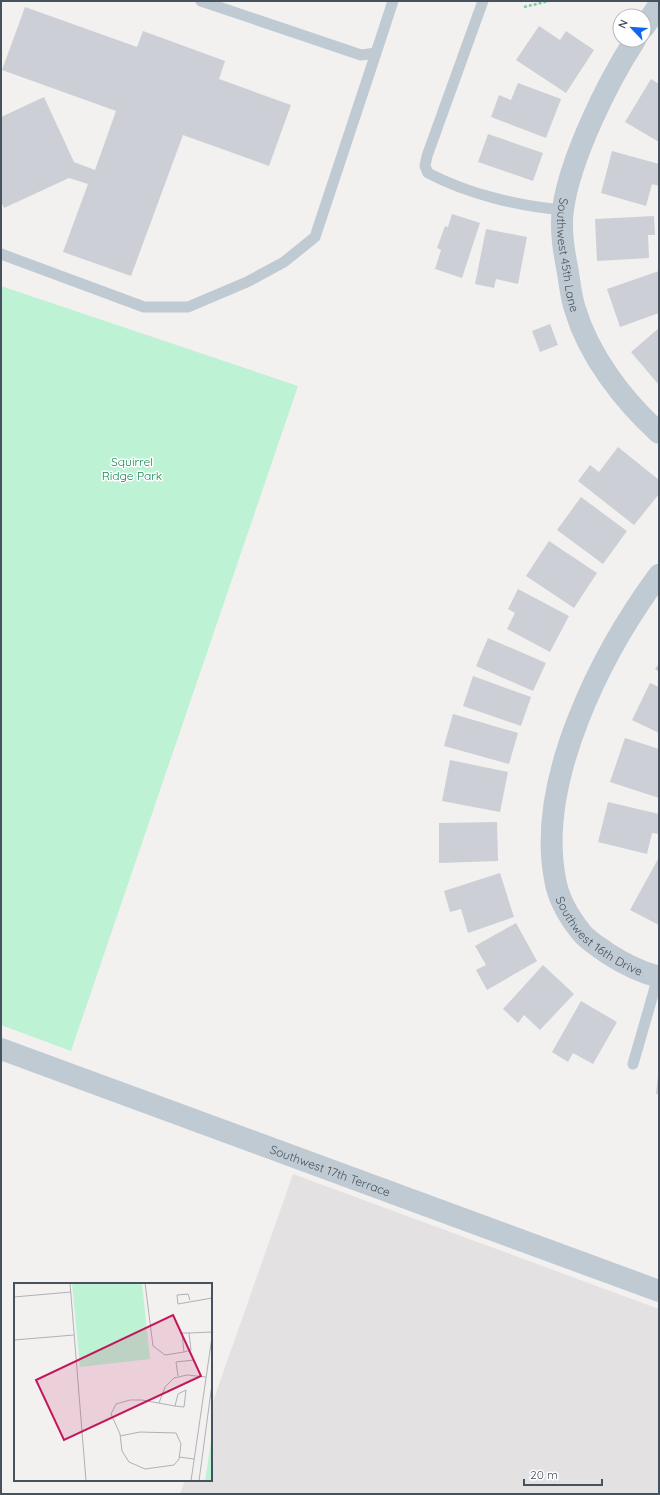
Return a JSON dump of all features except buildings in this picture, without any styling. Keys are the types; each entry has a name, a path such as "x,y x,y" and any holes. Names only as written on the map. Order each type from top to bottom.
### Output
{"street":[{"path":"652,15 659,4"},
{"name":"Southwest 45th Lane","path":"630,48 591,123 573,166 563,210 563,248 575,308 586,337 602,367 626,397 659,433"},
{"name":"Southwest 16th Drive","path":"658,977 620,962 582,934 565,908 555,880 551,853 552,821 559,783 573,733 594,682 624,626 659,575"},
{"name":"Southwest 17th Terrace","path":"1,1049 659,1291"}],"lane":[{"path":"201,1 361,55 376,53"},
{"path":"1,254 144,307 188,307 247,282 284,262 315,237 393,1"},
{"path":"483,1 427,156 425,166 428,173 494,198 531,207 563,210"},
{"path":"633,1064 658,977"}],"path":[{"path":"524,7 549,1"}],"shaded area":[{"path":"293,1174 659,1309 659,1494 180,1494 185,1481 212,1481 212,1404"}],"green space":[{"name":"Squirrel Ridge Park","path":"1,286 298,386 71,1051 1,1025"}]}
